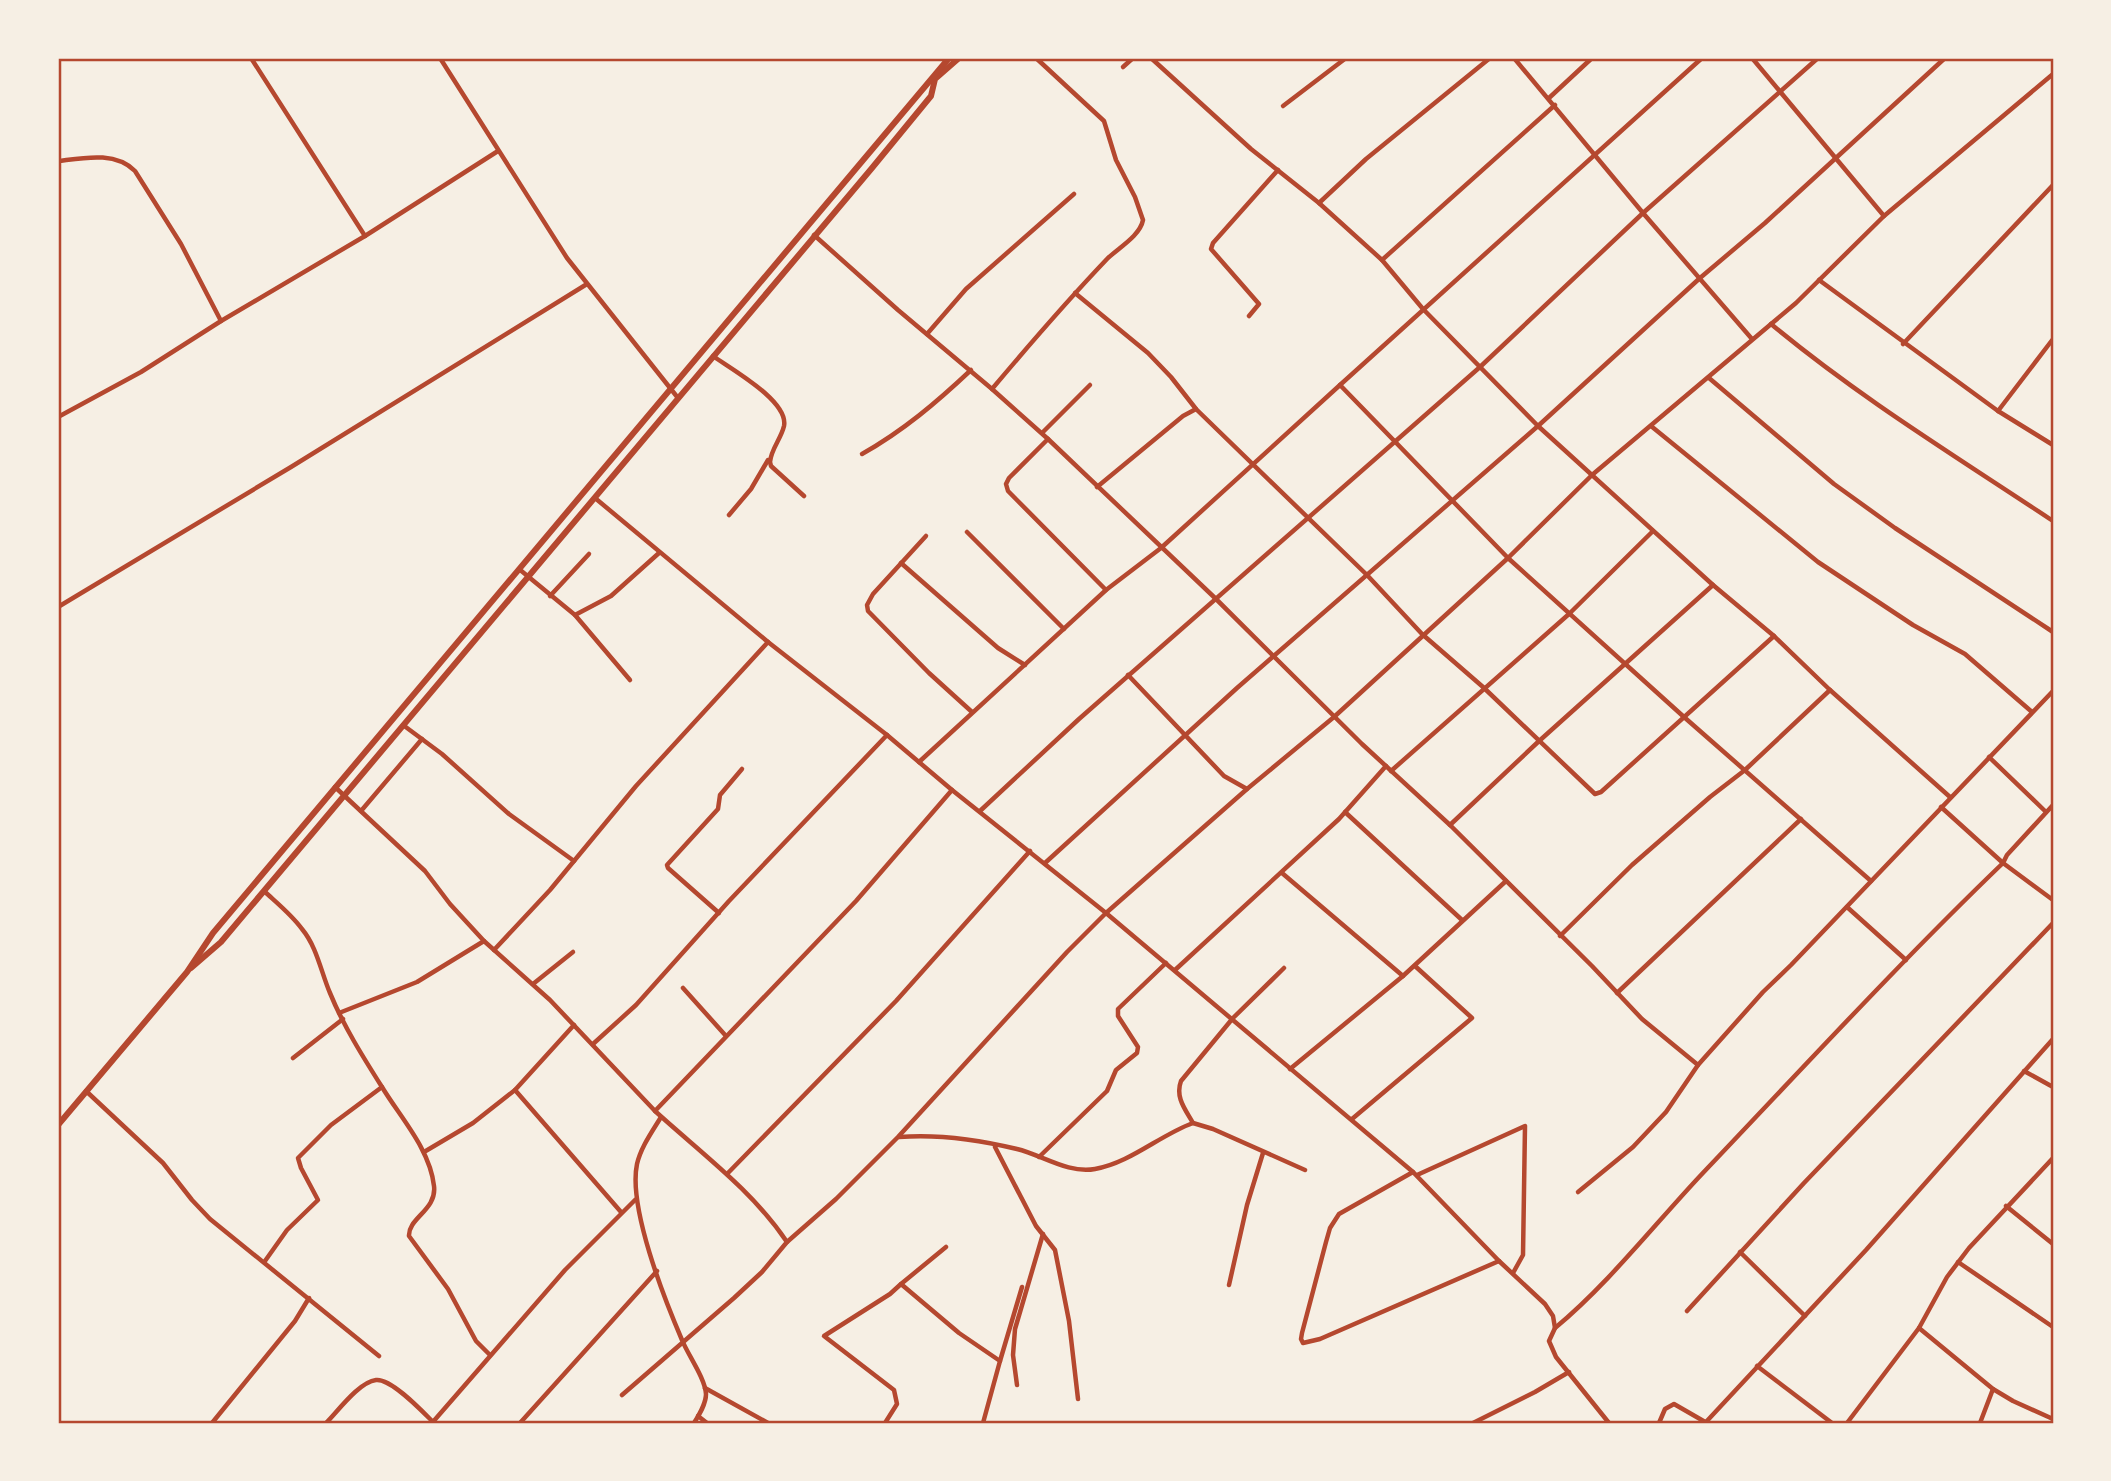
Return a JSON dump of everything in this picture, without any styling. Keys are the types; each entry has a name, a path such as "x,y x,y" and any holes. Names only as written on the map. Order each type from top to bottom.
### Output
{"main road":[{"path":"58,1125 187,972 206,941 949,58"},
{"path":"187,972 215,949 264,891 931,96 935,79 959,58"},
{"path":"736,312 744,319"}],"street":[{"path":"251,58 365,236"},
{"path":"440,58 567,258 678,398"},
{"path":"992,389 1075,293 1110,256 1138,232 1143,220 1135,197 1116,160 1104,121 1036,58"},
{"path":"1123,68 1133,58"},
{"path":"1151,58 1251,149 1319,203 1382,260 1423,309 1538,426 1950,797"},
{"path":"1283,106 1346,58"},
{"path":"1319,203 1366,159 1490,58"},
{"path":"1514,58 1752,339"},
{"path":"1549,98 1592,58"},
{"path":"919,762 1106,590 1161,548 1702,58"},
{"path":"1752,58 1884,216"},
{"path":"980,811 1128,674 1480,367 1643,213 1818,58"},
{"path":"1045,863 1273,657 1538,426 1945,58"},
{"path":"622,1395 762,1272 787,1241 836,1199 898,1137 1106,913 1247,789 1334,717 1507,558 1592,475 1771,324 1884,216 2053,74"},
{"path":"1382,260 1555,105"},
{"path":"58,417 130,378 365,236 498,151"},
{"path":"58,161 112,158 126,162 135,171 181,244 221,321"},
{"path":"1249,316 1259,304 1211,249 1213,243 1278,170"},
{"path":"1903,344 2053,185"},
{"path":"927,334 973,282 1074,194"},
{"path":"814,234 1042,433 1215,598 1334,717 1450,825 1642,1019 1698,1065"},
{"path":"1819,280 1998,411 2053,445"},
{"path":"58,607 587,284"},
{"path":"1075,293 1148,353 1171,377 1196,410 1367,575 1422,634 1483,687 1595,794 1601,792 1774,636"},
{"path":"1771,324 1817,362 1902,423 2053,521"},
{"path":"1998,411 2053,339"},
{"path":"712,355 774,401 782,412 784,425 751,489 729,515"},
{"path":"862,454 888,440 922,414 971,370"},
{"path":"1709,378 1834,484 1895,528 2053,632"},
{"path":"1042,433 1090,385"},
{"path":"1340,385 1507,558 1871,881"},
{"path":"1097,487 1183,416 1196,410"},
{"path":"1651,426 1818,562 1913,625 1965,654 2032,712"},
{"path":"1048,439 1006,484 1009,491 1106,590"},
{"path":"770,456 771,466 804,496"},
{"path":"594,497 768,642 1106,913 1415,1173 1499,1261 1545,1304 1553,1316 1555,1328"},
{"path":"1391,771 1483,687 1569,614 1653,531"},
{"path":"967,532 1064,629"},
{"path":"926,536 873,594 867,605 868,611 972,712"},
{"path":"575,615 611,596 659,553"},
{"path":"550,596 589,554"},
{"path":"901,563 998,648 1025,665"},
{"path":"519,569 575,615 630,680"},
{"path":"1450,825 1538,742 1713,586"},
{"path":"494,950 593,841 636,786 768,642"},
{"path":"1128,674 1224,776 1247,789"},
{"path":"1560,936 1632,865 1745,770 1830,690"},
{"path":"1578,1192 1633,1147 1666,1112 1698,1065 1763,992 2053,691"},
{"path":"402,725 473,781 509,814 573,861"},
{"path":"593,1044 636,1005 887,735"},
{"path":"361,811 422,739"},
{"path":"1989,757 2046,812"},
{"path":"1174,970 1282,873 1345,812 1386,766"},
{"path":"719,913 667,865 718,808 720,794 742,769"},
{"path":"335,787 425,871 484,941 574,1025 655,1111 728,1173 787,1241"},
{"path":"655,1111 856,901 952,790"},
{"path":"1609,1423 1556,1357 1549,1342 1555,1328 1587,1300 1755,1118 2003,863 2053,805"},
{"path":"1941,807 2003,863 2053,900"},
{"path":"1345,812 1462,920"},
{"path":"1617,993 1801,819"},
{"path":"728,1173 896,1001 1030,851"},
{"path":"1282,873 1403,976"},
{"path":"1290,1069 1415,966 1506,881"},
{"path":"264,891 303,930 339,1013 424,1153 434,1187 433,1199 410,1228 409,1236 443,1281 476,1342 490,1356"},
{"path":"1846,907 1906,960"},
{"path":"1687,1311 2053,923"},
{"path":"339,1013 417,982 484,941"},
{"path":"532,984 573,952"},
{"path":"1039,1157 1107,1091 1116,1070 1137,1053 1138,1047 1118,1016 1118,1009 1166,963"},
{"path":"1352,1119 1472,1018 1415,966"},
{"path":"1193,1123 1178,1091 1181,1081 1233,1018 1284,968"},
{"path":"683,988 726,1036"},
{"path":"293,1058 343,1019"},
{"path":"424,1153 473,1123 515,1090 574,1025"},
{"path":"1659,1423 1665,1409 1674,1404 1707,1423 2053,1039"},
{"path":"2024,1072 2053,1087"},
{"path":"264,1261 287,1230 318,1200 298,1158 331,1125 382,1087"},
{"path":"515,1090 621,1212"},
{"path":"86,1091 163,1164 210,1219 379,1356"},
{"path":"661,1116 642,1148 636,1166 635,1200 682,1341 704,1387 706,1396 694,1423"},
{"path":"898,1137 979,1142 1017,1149 1069,1168 1096,1169 1193,1123 1213,1129 1305,1170"},
{"path":"1499,1261 1320,1339 1303,1343 1301,1339 1326,1242 1339,1214 1415,1173 1525,1126 1523,1255 1513,1273"},
{"path":"995,1146 1036,1226 1055,1250 1069,1321 1078,1399"},
{"path":"1229,1285 1247,1205 1263,1153"},
{"path":"1847,1423 1919,1328 1958,1262 2006,1206 2053,1158"},
{"path":"327,1423 366,1384 378,1380 388,1383 433,1423 565,1270 635,1200"},
{"path":"2006,1206 2053,1244"},
{"path":"1017,1385 1013,1355 1015,1329 1043,1234"},
{"path":"885,1423 897,1404 894,1390 824,1336 901,1284 946,1247"},
{"path":"1740,1252 1805,1316"},
{"path":"1958,1262 2053,1326"},
{"path":"520,1423 657,1272"},
{"path":"901,1284 959,1333 1000,1361"},
{"path":"983,1423 1022,1287"},
{"path":"212,1423 295,1321 309,1298"},
{"path":"1919,1328 1993,1389 2053,1419"},
{"path":"1757,1366 1832,1423"},
{"path":"1473,1423 1569,1372"},
{"path":"704,1387 768,1423"},
{"path":"1980,1423 1993,1389"},
{"path":"698,1416 707,1423"}]}
